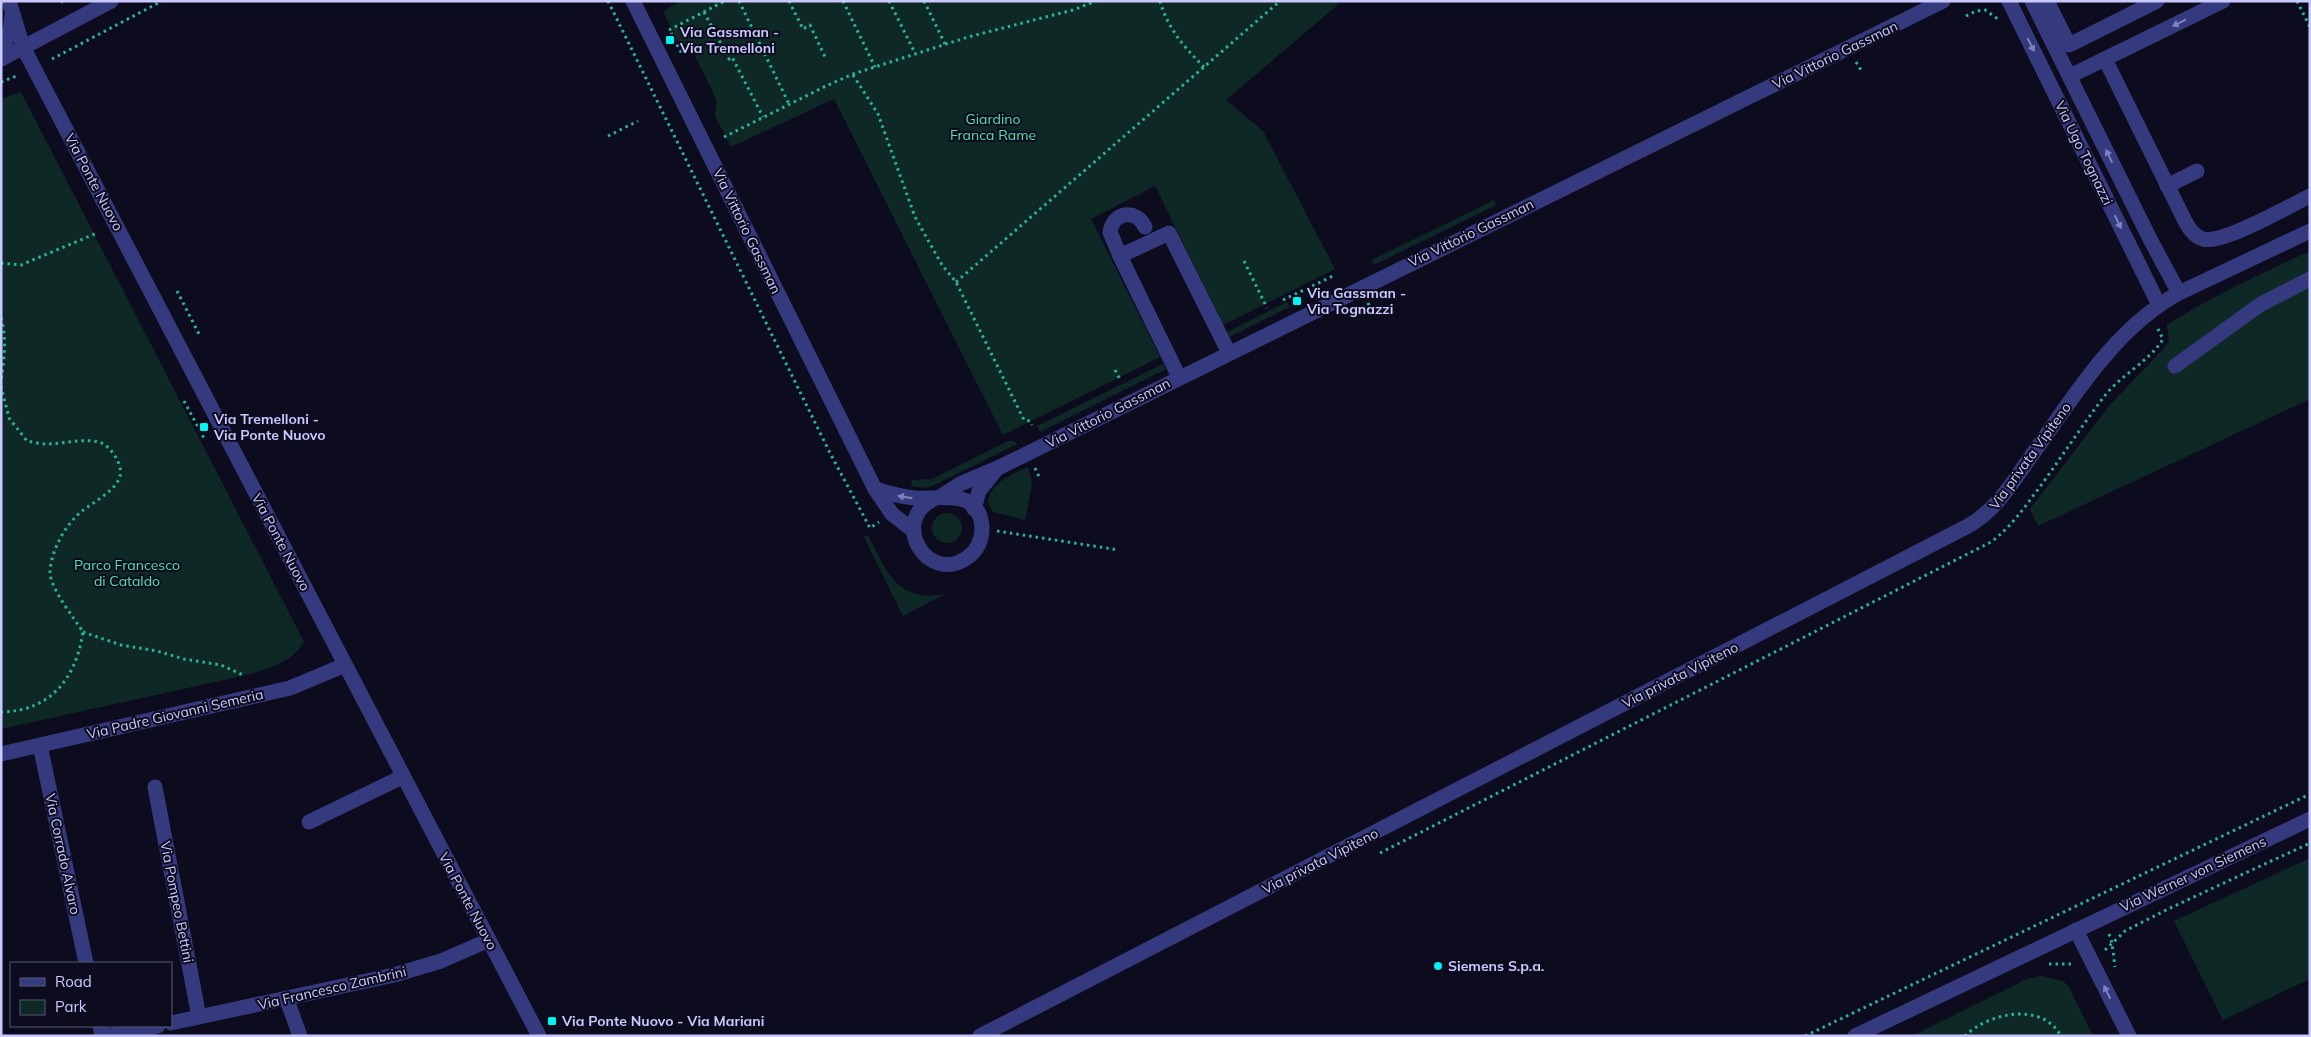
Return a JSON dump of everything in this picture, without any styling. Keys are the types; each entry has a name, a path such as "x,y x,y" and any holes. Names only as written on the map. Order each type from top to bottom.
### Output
{"street":[{"path":"1,59 111,1"},
{"name":"Via Vittorio Gassman","path":"633,1 875,489 892,514 914,531"},
{"name":"Via Vittorio Gassman","path":"914,531 914,522 919,510 960,484 1000,467 1943,1"},
{"name":"Via Ugo Tognazzi","path":"2009,1 2159,305"},
{"name":"Via Ugo Tognazzi","path":"2032,1 2150,239 2179,293"},
{"path":"2047,1 2069,45 2154,2"},
{"path":"2070,76 2223,1"},
{"path":"1,52 10,31 11,6"},
{"name":"Via Ponte Nuovo","path":"11,6 23,47 402,777 490,940 539,1036"},
{"path":"2105,59 2167,186 2190,229 2201,239 2208,240 2234,233 2310,196"},
{"path":"2167,186 2197,171"},
{"path":"1144,227 1140,218 1130,214 1118,217 1113,222 1110,232 1179,377"},
{"name":"Via privata Vipiteno","path":"980,1036 1983,518 1995,506 2083,384 2113,347 2159,305 2179,293 2310,231"},
{"path":"1120,256 1169,233 1228,353"},
{"path":"2175,366 2249,312 2310,279"},
{"name":"Via Vittorio Gassman","path":"974,508 983,485 1000,467"},
{"path":"875,489 901,497 957,497 974,508 979,516 982,530 979,543 972,554 962,561 946,564 933,561 923,554 916,543 914,531"},
{"name":"Via Padre Giovanni Semeria","path":"1,754 290,688 345,665"},
{"name":"Via Corrado Alvaro","path":"40,745 86,962"},
{"path":"309,822 402,777"},
{"name":"Via Pompeo Bettini","path":"156,787 199,1017"},
{"name":"Via Werner von Siemens","path":"1855,1036 2310,819"},
{"path":"2076,930 2129,1036"},
{"name":"Via Francesco Zambrini","path":"172,1023 287,1000 420,968 447,959 490,940"},
{"path":"287,1000 300,1036"},
{"path":"108,1036 153,1027"}],"path":[{"path":"60,1 66,4"},
{"path":"52,59 162,1"},
{"path":"608,1 830,453 870,528"},
{"path":"669,30 725,1"},
{"path":"738,1 790,104"},
{"path":"789,1 803,29 810,25 826,58"},
{"path":"843,1 875,67"},
{"path":"889,1 916,53"},
{"path":"924,1 945,44"},
{"path":"724,137 853,74 945,44 1096,1"},
{"path":"1160,1 1170,26 1181,44 1204,67"},
{"path":"956,282 1280,1"},
{"path":"2297,1 2310,27"},
{"path":"704,12 728,59 732,57 763,117"},
{"path":"853,74 878,114 919,224 942,265 956,282 1024,420 1030,421 1032,425"},
{"path":"1,82 20,75"},
{"path":"608,136 638,121"},
{"path":"1,263 21,265 97,233"},
{"path":"1244,261 1267,308"},
{"path":"1283,300 1335,275"},
{"path":"177,291 199,334"},
{"path":"1,318 4,326 4,355 1,381"},
{"path":"1115,370 1120,381"},
{"path":"1,386 9,418 27,441 45,444 78,440 101,443 113,453 120,465 120,476 115,485 74,518 66,530 51,564 52,581 83,632 121,645 221,665 243,675"},
{"path":"184,401 205,440"},
{"path":"982,530 1119,550"},
{"path":"1,712 30,707 52,695 71,673 79,656 83,632"},
{"path":"1804,1036 2310,794"},
{"path":"2099,953 2125,931 2142,922 2310,843"},
{"path":"1965,1036 1994,1017 2020,1015 2031,1016 2051,1024 2061,1036"}],"green space":[{"name":"Giardino Franca Rame","path":"682,1 1342,1 1226,100 1263,131 1335,269 1223,325 1155,186 1091,219 1160,357 1003,435 834,99 731,147 715,116 717,101 691,47 677,40 663,11"},
{"name":"Parco Francesco di Cataldo","path":"21,92 304,642 288,659 251,674 1,729 1,99"},
{"path":"1494,200 1496,205 1374,265 1372,260"},
{"path":"2310,251 2310,399 2038,526 2030,509 2110,405 2164,348 2169,341 2167,325 2219,295"},
{"path":"1287,302 1290,307 1229,337 1227,332"},
{"path":"1163,364 1166,369 1040,432 1037,426"},
{"path":"1008,441 1014,441 1017,444 932,486 924,488 911,486 912,480 932,479"},
{"path":"1028,467 1032,484 1025,520 993,512 988,503 992,490 1002,480"},
{"path":"947,513 958,517 962,528 958,539 947,543 936,539 932,528 936,517"},
{"path":"868,535 887,572 904,589 916,594 929,596 945,594 903,616 864,537"},
{"path":"2310,858 2310,979 2223,1020 2174,921"},
{"path":"2041,976 2063,981 2069,987 2093,1036 1912,1036 2027,979"}],"place":[{"name":"Via Gassman - Via Tremelloni","path":"670,40"},
{"name":"Via Gassman - Via Tognazzi","path":"1297,301"},
{"name":"Via Tremelloni - Via Ponte Nuovo","path":"204,427"},
{"name":"Siemens S.p.a.","path":"1438,966"},
{"name":"Via Ponte Nuovo - Via Mariani","path":"552,1021"}]}
